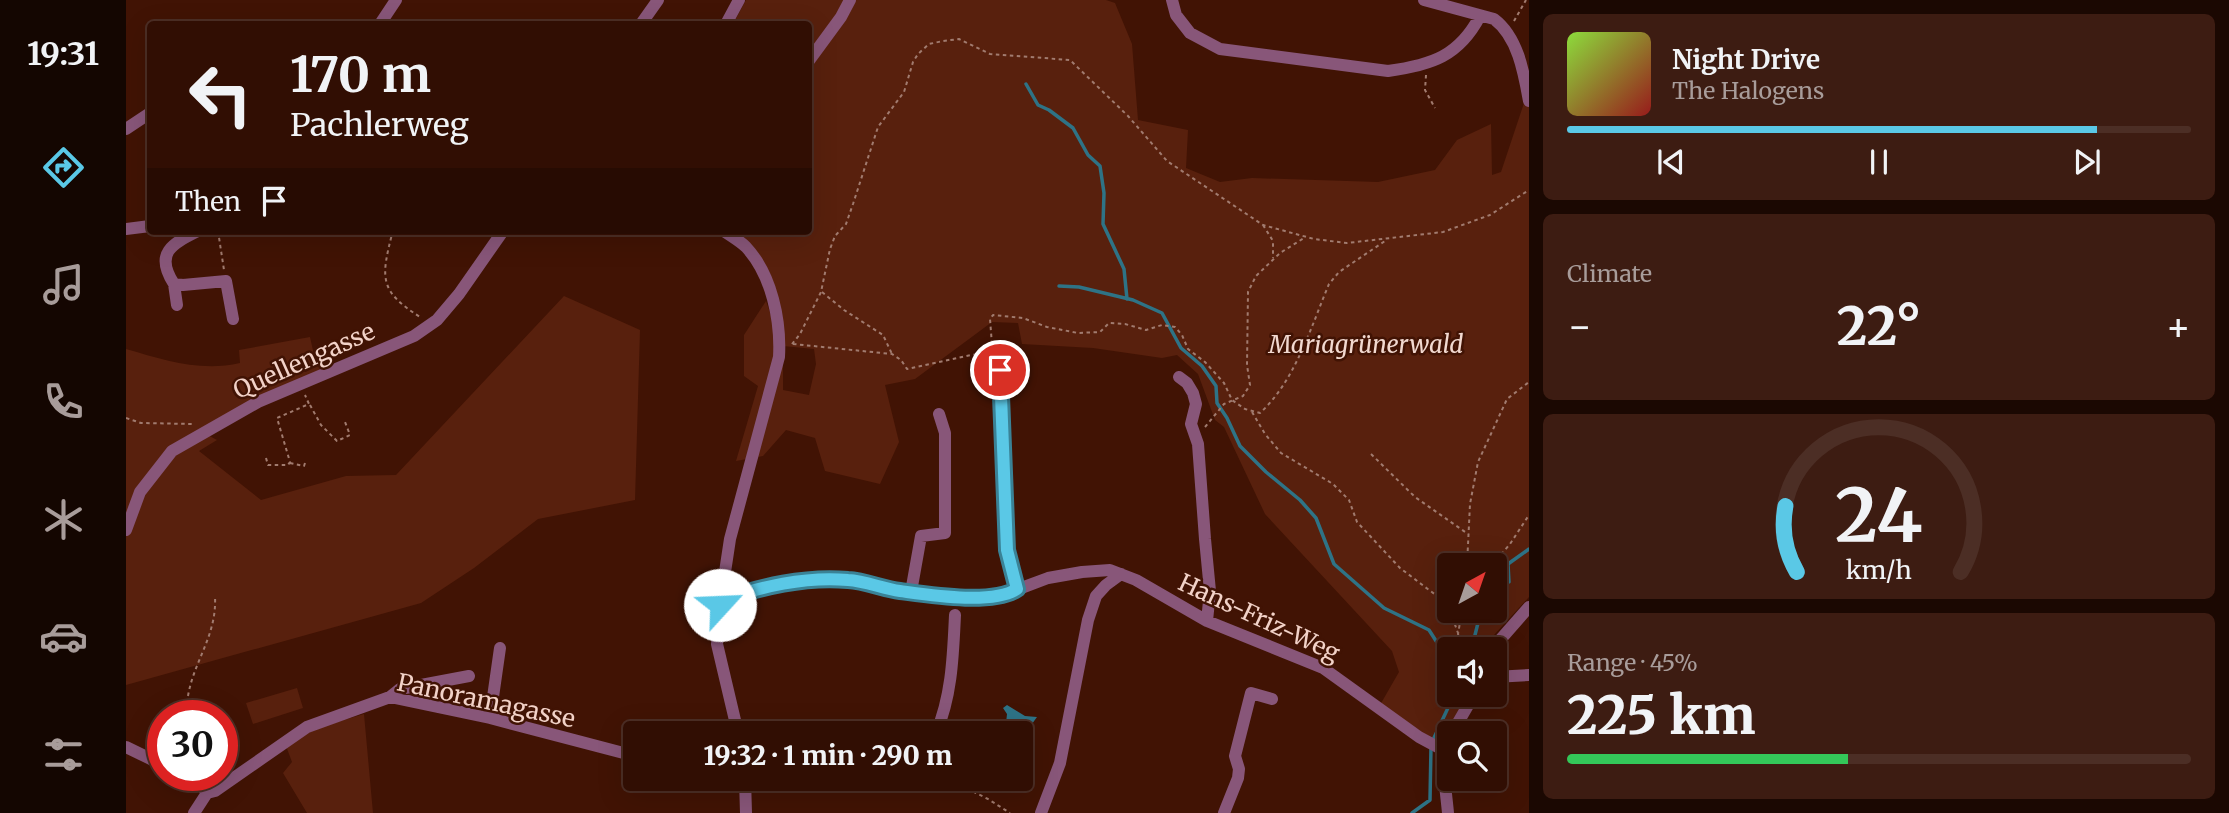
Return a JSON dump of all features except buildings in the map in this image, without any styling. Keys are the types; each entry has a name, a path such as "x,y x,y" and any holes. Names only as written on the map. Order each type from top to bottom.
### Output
{"street":[{"path":"382,21 397,0"},
{"path":"643,21 658,0"},
{"path":"728,21 739,0"},
{"path":"812,57 850,0"},
{"path":"1172,0 1176,15 1190,33 1220,49 1388,71 1425,64 1457,48 1474,29 1480,16"},
{"path":"1423,0 1494,19 1502,25 1509,35 1525,75 1529,101"},
{"path":"126,129 147,115"},
{"path":"126,229 147,226"},
{"path":"177,305 174,284 166,269 168,251 176,242 190,235"},
{"name":"Quellengasse","path":"126,530 140,492 172,451 258,402 414,336 432,324 459,294 500,235"},
{"path":"729,235 746,247 765,277 778,322 779,357 730,539 720,600 717,644 734,721"},
{"path":"174,284 226,281 233,319"},
{"path":"997,366 1007,550 1017,589"},
{"path":"1179,377 1193,393 1196,404 1191,424 1196,438 1210,591 1207,621"},
{"path":"911,592 921,536 946,533 945,433 939,414"},
{"name":"Hans-Friz-Weg","path":"720,600 757,589 806,580 847,580 951,597 1000,596 1048,578 1110,570 1136,580 1207,621 1322,668 1437,743"},
{"path":"1041,813 1060,763 1088,620 1096,596 1106,584 1121,574"},
{"path":"1503,637 1529,607"},
{"path":"941,721 952,676 956,615"},
{"path":"490,718 500,648"},
{"path":"1507,676 1529,675"},
{"path":"390,697 400,689 469,676"},
{"path":"1224,813 1239,769 1236,756 1251,693 1272,699"},
{"name":"Panoramagasse","path":"194,813 207,793 215,791 307,727 390,697 490,718 623,753"},
{"path":"126,747 147,757"},
{"path":"745,791 746,813"},
{"path":"1446,791 1448,813"}],"path":[{"path":"1509,35 1515,17 1526,0"},
{"path":"779,357 800,334 821,292 830,249 835,236 846,223 878,127 904,92 913,62 929,44 959,39 990,54 1070,60 1128,116 1167,162 1263,225 1306,237 1346,243 1443,232 1490,215 1529,190"},
{"path":"1425,64 1425,90 1434,108"},
{"path":"1263,225 1273,241 1273,259"},
{"path":"219,235 226,281"},
{"path":"392,235 383,276 396,301 428,321"},
{"path":"1196,438 1224,404 1243,396 1250,385 1247,365 1248,292 1256,276 1273,259 1306,237"},
{"path":"997,366 990,319 993,315 1023,318 1047,327 1078,333 1100,332 1109,323 1146,330 1162,325 1175,327 1188,349 1205,362 1223,383 1232,400 1261,413 1273,401 1291,371 1329,285 1339,272 1385,240"},
{"path":"821,292 883,335 892,354"},
{"path":"792,344 892,354 901,360 906,369 993,352"},
{"path":"1468,553 1470,504 1478,463 1507,399 1529,382"},
{"path":"304,393 321,425 337,441 350,435 345,422"},
{"path":"289,463 277,418 309,404"},
{"path":"1252,411 1265,434 1281,453 1333,484 1349,500 1357,522 1400,568 1437,596"},
{"path":"126,418 141,423 178,422 196,425 204,433"},
{"path":"1371,454 1415,497 1469,535"},
{"path":"265,458 268,465 289,463 304,466 305,463"},
{"path":"1502,553 1529,515"},
{"path":"187,700 213,622 215,596"},
{"path":"1455,623 1459,637"},
{"path":"1458,634 1460,623"},
{"path":"972,791 1010,813"}],"green space":[{"name":"Mariagrünerwald","path":"746,0 1106,0 1115,3 1132,44 1138,120 1188,130 1186,168 1220,182 1252,178 1378,182 1435,170 1457,140 1491,124 1492,175 1501,172 1524,103 1529,106 1529,597 1507,621 1507,553 1437,553 1437,623 1505,623 1493,637 1437,637 1437,707 1461,707 1453,721 1437,721 1437,741 1380,705 1399,672 1392,651 1265,514 1224,427 1215,420 1198,374 1177,355 1162,358 1093,348 1022,344 1018,323 992,322 915,379 885,385 899,442 880,484 825,471 815,438 786,430 763,456 736,461 758,386 744,376 744,335 766,301 782,346 777,296 768,269 760,256 739,235 812,235 812,21 735,21","holes":["783,346 814,349 816,364 809,395 783,390"]},
{"path":"564,296 640,330 635,500 538,519 474,568 421,603 126,685 126,530 140,492 172,451 204,433 217,440 199,451 261,500 346,476 396,475"},
{"path":"310,337 314,355 322,371 168,448 126,515 126,349 182,363 211,366 240,363 239,350"},
{"path":"297,688 303,708 253,724 246,703"},
{"path":"364,714 373,813 307,813 283,773 292,762 286,746 317,728"}],"water":[{"path":"1007,705 1025,716 1037,717 1033,723 1006,721 1007,714 1003,708"}],"waterway":[{"path":"1026,84 1038,105 1073,128 1088,155 1100,166 1104,193 1103,224 1124,269 1127,299"},
{"path":"1059,286 1079,287 1133,300 1162,313 1181,348 1202,366 1216,386 1217,403 1240,446 1316,518 1334,564 1384,608 1429,630 1437,642"},
{"path":"1507,583 1508,564 1529,549"},
{"path":"1476,637 1478,623"},
{"path":"1433,740 1448,707"},
{"path":"1412,813 1430,800 1431,747"}],"route":[{"path":"720,605 720,600 757,589 806,580 847,580 899,591 951,597 1000,596 1017,589 1007,550 1000,370"}]}
